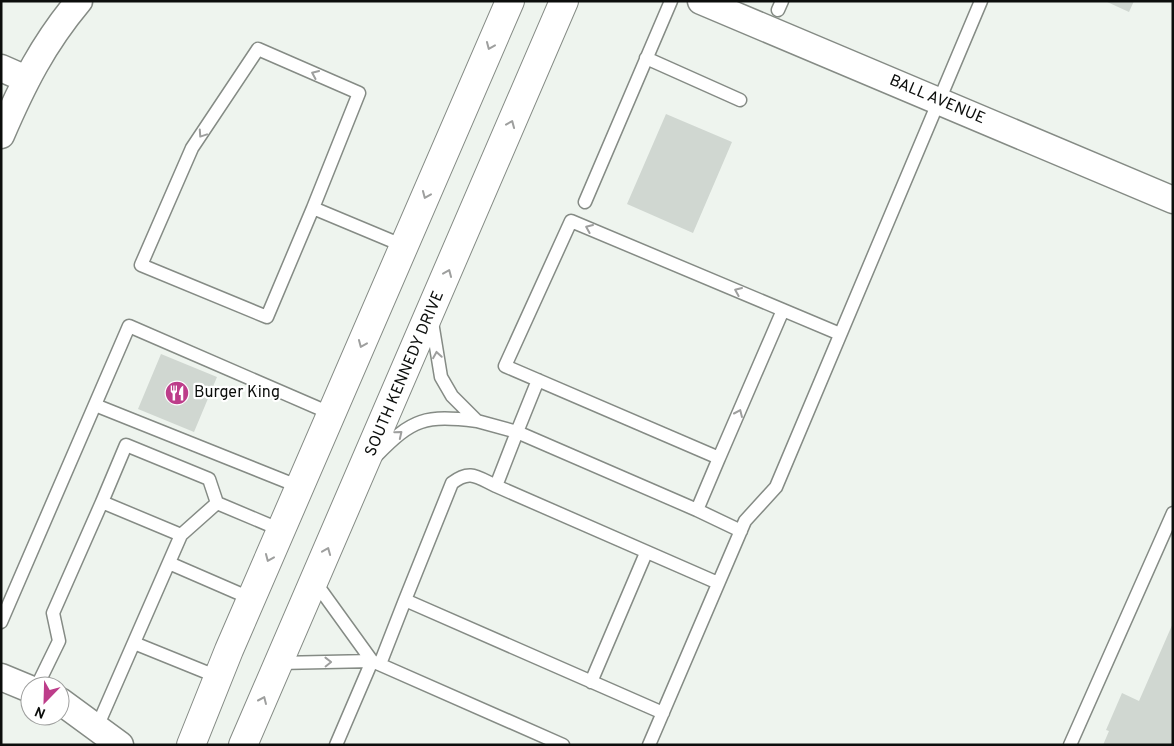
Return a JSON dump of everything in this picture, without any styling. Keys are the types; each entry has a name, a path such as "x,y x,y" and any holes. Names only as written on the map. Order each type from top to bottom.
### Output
{"main road":[{"path":"191,745 281,530 510,1"},
{"name":"SOUTH KENNEDY DRIVE","path":"243,745 315,582 564,1"}],"street":[{"path":"1,135 26,79 42,51 79,1"},
{"name":"BALL AVENUE","path":"701,1 1173,200"},
{"path":"1,68 26,79"},
{"path":"1,677 20,685"},
{"path":"70,708 120,745"}],"lane":[{"path":"585,202 671,1"},
{"path":"649,745 745,521 776,487 981,1"},
{"path":"258,49 359,93 312,208 267,317 141,265 192,148 258,49"},
{"path":"646,58 740,100"},
{"path":"312,208 404,246"},
{"path":"719,458 505,366 571,221 840,334"},
{"path":"436,301 432,324 441,377 452,396 477,421"},
{"path":"696,510 783,310"},
{"path":"1,622 129,326 332,414"},
{"path":"496,486 538,380"},
{"path":"95,405 300,487"},
{"path":"364,468 399,432 418,422 431,418 477,421 517,432 741,531"},
{"path":"42,676 59,641 54,613 126,445 209,479 216,503"},
{"path":"336,745 405,600 452,483 461,476 469,474 718,583"},
{"path":"102,502 181,535"},
{"path":"216,503 281,530"},
{"path":"97,727 181,535 216,503"},
{"path":"1070,745 1173,513"},
{"path":"591,682 646,552"},
{"path":"169,563 252,599"},
{"path":"315,582 376,662"},
{"path":"405,600 663,713"},
{"path":"134,643 218,677"},
{"path":"279,663 376,662 562,745"}],"building":[{"path":"1105,1 1134,1 1129,12"},
{"path":"666,114 732,142 693,233 627,204"},
{"name":"Burger King","path":"161,354 217,377 194,432 138,409"},
{"path":"1173,623 1173,745 1103,745 1109,731 1106,730 1122,693 1139,701"}],"place":[{"name":"Burger King","path":"177,393"}]}
